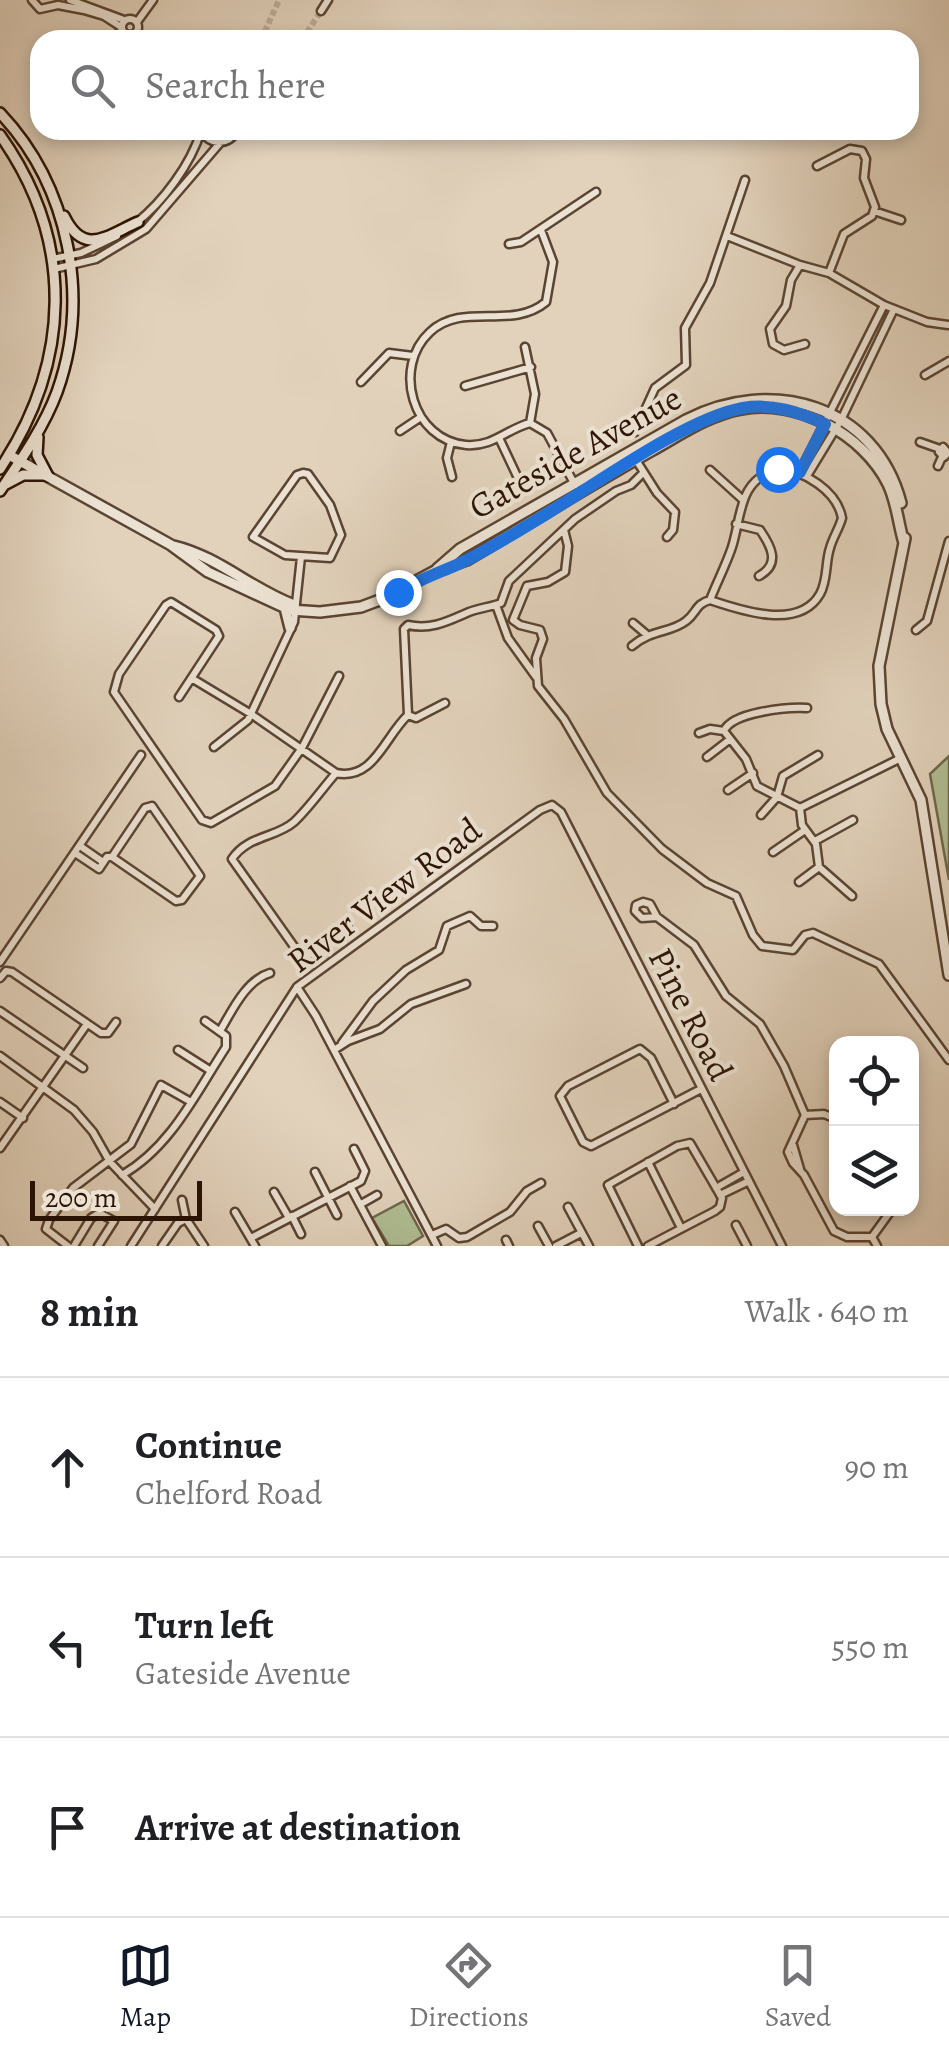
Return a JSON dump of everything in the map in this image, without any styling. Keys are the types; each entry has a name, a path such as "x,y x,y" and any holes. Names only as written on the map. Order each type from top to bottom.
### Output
{"street":[{"path":"31,0 40,9 58,4 100,14 129,30"},
{"path":"70,0 129,30"},
{"path":"129,30 154,0"},
{"path":"321,11 328,0"},
{"path":"0,113 29,148 70,227 84,240 100,240 138,222"},
{"path":"0,136 34,198 53,264 57,300 54,343 39,396 10,456 2,488"},
{"path":"53,264 106,242 138,222 162,198 197,140"},
{"path":"208,140 220,143"},
{"path":"53,264 72,268 114,250 146,229 220,143 227,140"},
{"path":"817,166 850,149 862,151 866,158 864,178 874,211"},
{"path":"635,432 655,388 686,365 685,328 710,283 745,180"},
{"path":"509,244 521,242 596,192"},
{"path":"2,488 24,475 47,476 37,456 40,429 67,354 72,314 72,268 54,195"},
{"path":"874,211 901,220"},
{"path":"829,273 844,234 874,211"},
{"path":"530,423 500,440 471,446 451,442 421,417 410,386 413,356 425,337 447,321 470,315 516,317 542,306 550,291 553,262 541,230"},
{"path":"727,236 800,266 829,273 884,305 949,326"},
{"path":"800,266 791,280 786,306 772,323 770,334 773,344 784,350 805,344"},
{"path":"803,474 884,305"},
{"path":"803,474 841,420 894,309"},
{"path":"526,347 535,394 530,423"},
{"path":"362,382 386,356 413,356"},
{"path":"925,374 949,361"},
{"path":"465,386 531,367"},
{"name":"Gateside Avenue","path":"577,489 686,420 729,402 753,398 786,400 827,419 835,430 864,450 886,480 896,503 904,543"},
{"name":"Gateside Avenue","path":"10,456 171,546 208,572 285,608 334,611 385,598 435,571 460,549 700,424 745,408 782,408 841,420 868,440 890,470 903,512 904,543 878,666 882,712 924,810 949,976"},
{"path":"400,431 421,417"},
{"path":"530,423 547,433 577,489"},
{"path":"0,469 40,429"},
{"path":"818,438 826,443"},
{"path":"500,440 518,476"},
{"path":"451,442 448,458 452,477"},
{"path":"920,442 945,452 938,466"},
{"path":"636,460 676,512 676,523 667,537"},
{"path":"710,470 742,500"},
{"path":"632,646 646,634 685,622 697,604 710,600 762,616 801,610 818,598 842,514 830,496 803,474 771,470 759,478 742,500 733,543 710,600"},
{"path":"302,473 308,474 330,505 341,535 330,558 301,557 285,555 254,537 302,473"},
{"path":"408,715 404,628 447,623 501,603 508,581 575,519 644,474"},
{"path":"736,524 760,530 770,545 773,562 759,576"},
{"path":"536,677 542,634 537,627 520,626 513,620 524,589 559,578 565,572 568,557 564,530"},
{"path":"916,630 927,620 949,541"},
{"name":"Gateside Avenue","path":"171,546 215,560 301,610"},
{"path":"214,748 246,723 301,610 301,557"},
{"path":"178,697 219,634 171,602 119,674 114,692 204,822 214,822 271,789 302,748 340,676"},
{"path":"496,605 508,638 536,677 542,695 564,718 607,794 675,859 718,890 736,896 758,942 788,951 795,949 806,935 817,934 879,964 949,1060"},
{"path":"285,608 290,628"},
{"path":"633,623 646,634"},
{"path":"193,679 336,773 353,774 372,763 395,726 408,715"},
{"path":"408,715 416,718 445,704"},
{"path":"800,808 757,786 746,759 724,731 727,723 736,718 780,707 808,708"},
{"path":"699,733 710,729 724,731"},
{"path":"707,757 729,740"},
{"path":"0,962 141,755"},
{"path":"761,815 777,797 787,771 818,755"},
{"path":"800,808 902,758"},
{"path":"336,773 295,821 262,836 232,858 300,955 312,954 348,928"},
{"path":"728,790 752,773"},
{"name":"River View Road","path":"131,1246 297,987 540,810 555,805"},
{"name":"Pine Road","path":"555,805 782,1246"},
{"path":"100,866 112,857 178,902 200,877 152,806 145,808 112,857"},
{"path":"800,808 805,830 814,841 819,868 852,896"},
{"path":"814,841 853,820"},
{"path":"773,852 805,830"},
{"path":"80,846 100,866"},
{"path":"75,854 100,866"},
{"path":"799,882 819,868"},
{"path":"334,1050 372,1002 403,972 440,948 445,928 467,916 475,917 482,926 493,926"},
{"path":"657,917 694,945 723,992 760,1024 784,1066 805,1116 788,1152 790,1159 800,1169 836,1233 850,1238 872,1237"},
{"path":"0,978 6,971 12,972 106,1034 116,1022"},
{"path":"220,1032 250,986 270,973"},
{"path":"342,1043 380,1029 415,1002 466,984"},
{"path":"297,987 437,1246"},
{"path":"285,1004 308,1004"},
{"path":"0,1010 83,1068"},
{"path":"122,1175 154,1152 227,1043 227,1037 205,1021"},
{"path":"0,1148 88,1024"},
{"path":"178,1050 211,1070"},
{"path":"674,1104 648,1054 640,1050 568,1086 560,1096 583,1142 590,1146 674,1104 701,1089"},
{"path":"0,1056 45,1087 84,1122 110,1162 155,1209"},
{"path":"98,1246 114,1221 99,1212 71,1246 49,1234 46,1225 72,1188 133,1142 161,1085 191,1102"},
{"path":"0,1102 23,1118"},
{"path":"805,1116 829,1116"},
{"path":"638,1246 608,1186 690,1143 722,1202 718,1209 648,1246"},
{"path":"235,1212 253,1242 366,1175 354,1149"},
{"path":"648,1162 681,1228"},
{"path":"315,1172 338,1214"},
{"path":"718,1191 744,1172"},
{"path":"718,1191 749,1181"},
{"path":"432,1235 448,1229 459,1238 467,1237 510,1212 527,1191 541,1183"},
{"path":"350,1186 382,1246"},
{"path":"274,1192 301,1234"},
{"path":"361,1204 377,1195"},
{"path":"182,1200 186,1219 204,1246"},
{"path":"568,1206 588,1246"},
{"path":"872,1237 887,1216"},
{"path":"162,1246 178,1223 186,1219"},
{"path":"736,1224 745,1245"},
{"path":"538,1226 553,1246 582,1232"},
{"path":"872,1237 877,1246"},
{"path":"0,1240 4,1246"}],"green space":[{"path":"949,756 949,880 930,774"},
{"path":"404,1201 423,1236 407,1246 389,1246 372,1218"}],"tunnel":[{"path":"266,30 279,0"},
{"path":"309,30 321,11"}],"route":[{"path":"398,592 435,571 466,560 722,414 768,407 825,424 800,472 778,469"}]}
